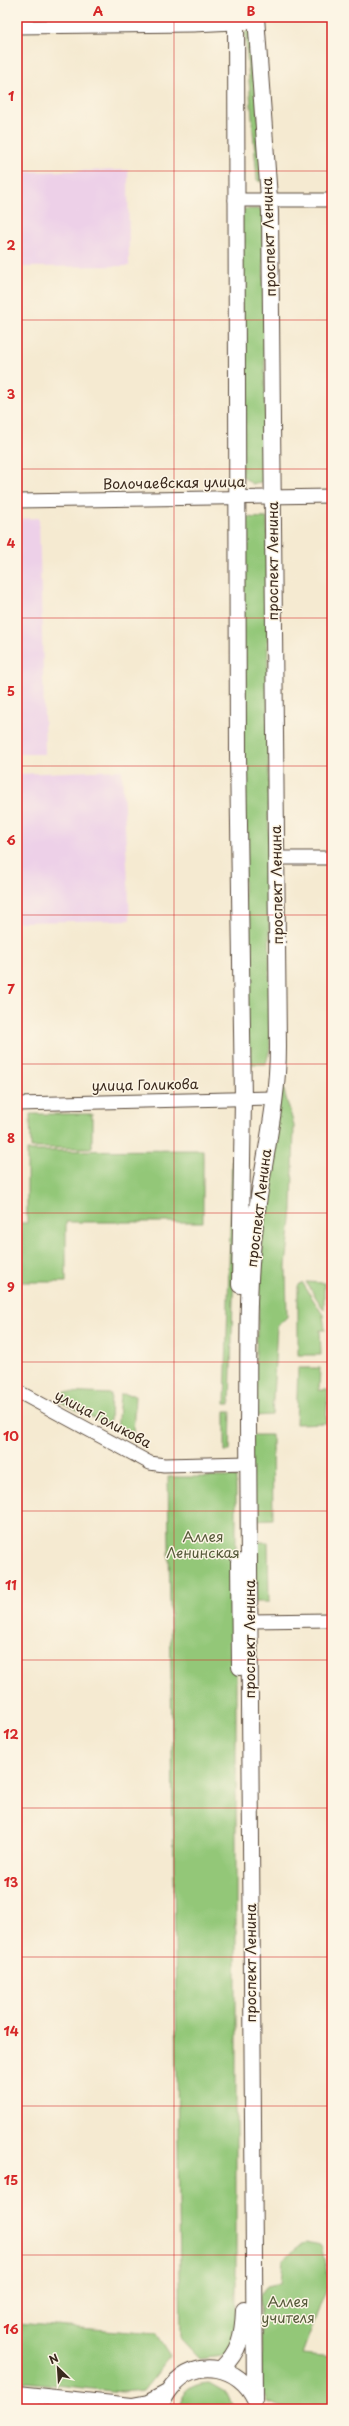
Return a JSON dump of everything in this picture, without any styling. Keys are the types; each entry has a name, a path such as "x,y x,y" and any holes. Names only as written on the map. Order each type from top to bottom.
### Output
{"main road":[{"name":"проспект Ленина","path":"236,20 235,200 238,755 243,1099 243,1463 258,2406"},
{"name":"проспект Ленина","path":"243,1463 251,1254 274,1098 278,1055 270,199 256,20"},
{"name":"проспект Ленина","path":"221,2369 231,2359 240,2346 244,2331 245,1621"},
{"path":"162,2409 167,2393 176,2380 192,2371 207,2368 221,2369 243,2381 258,2406"},
{"path":"17,2394 132,2406 148,2403 167,2393"},
{"path":"17,2405 60,2409"}],"street":[{"path":"17,27 256,20"},
{"path":"235,200 332,200"},
{"name":"Волочаевская улица","path":"17,501 332,496"},
{"path":"277,858 332,858"},
{"name":"улица Голикова","path":"17,1104 274,1098"},
{"name":"улица Голикова","path":"17,1391 150,1463 164,1465 243,1463"},
{"path":"245,1621 332,1620"}],"shaded area":[{"path":"128,170 129,266 17,267 17,172"},
{"path":"39,518 45,754 17,754 17,519"},
{"path":"122,770 130,920 17,922 17,774"}],"green space":[{"path":"17,17 210,17 211,25 17,26"},
{"path":"245,31 252,31 263,180 260,182 257,180"},
{"path":"241,209 263,209 266,477 261,482 252,484 242,476"},
{"path":"240,517 267,518 270,1048 266,1064 252,1064 246,1052"},
{"path":"281,1081 294,1125 292,1210 286,1266 287,1317 277,1326 272,1415 252,1416 267,1171"},
{"path":"30,1114 92,1114 92,1148 31,1148"},
{"path":"203,1150 203,1222 66,1222 66,1282 17,1282 17,1223 27,1223 27,1151"},
{"path":"232,1161 237,1161 230,1404 225,1404"},
{"path":"302,1282 323,1315 325,1330 320,1330 321,1355 298,1355 298,1286"},
{"path":"306,1282 324,1283 324,1310"},
{"path":"298,1368 320,1368 319,1390 328,1390 326,1423 296,1424"},
{"path":"64,1392 111,1394 110,1421 105,1424 59,1401"},
{"path":"120,1394 135,1395 133,1438 117,1431"},
{"path":"225,1411 231,1411 230,1451 225,1451"},
{"path":"251,1435 272,1435 273,1519 252,1520"},
{"name":"Аллея Ленинская","path":"168,1477 236,1477 236,2336 228,2355 200,2359 181,2339"},
{"path":"251,1542 268,1542 269,1602 252,1602"},
{"name":"Аллея учителя","path":"306,2242 321,2245 329,2282 302,2354 332,2357 332,2409 286,2409 267,2402 262,2388 260,2295 267,2286 281,2283 283,2259"},
{"path":"17,2323 156,2334 170,2356 143,2390 122,2392 17,2381"},
{"path":"210,2383 226,2392 234,2409 178,2409 182,2398 189,2390 198,2385"}]}
